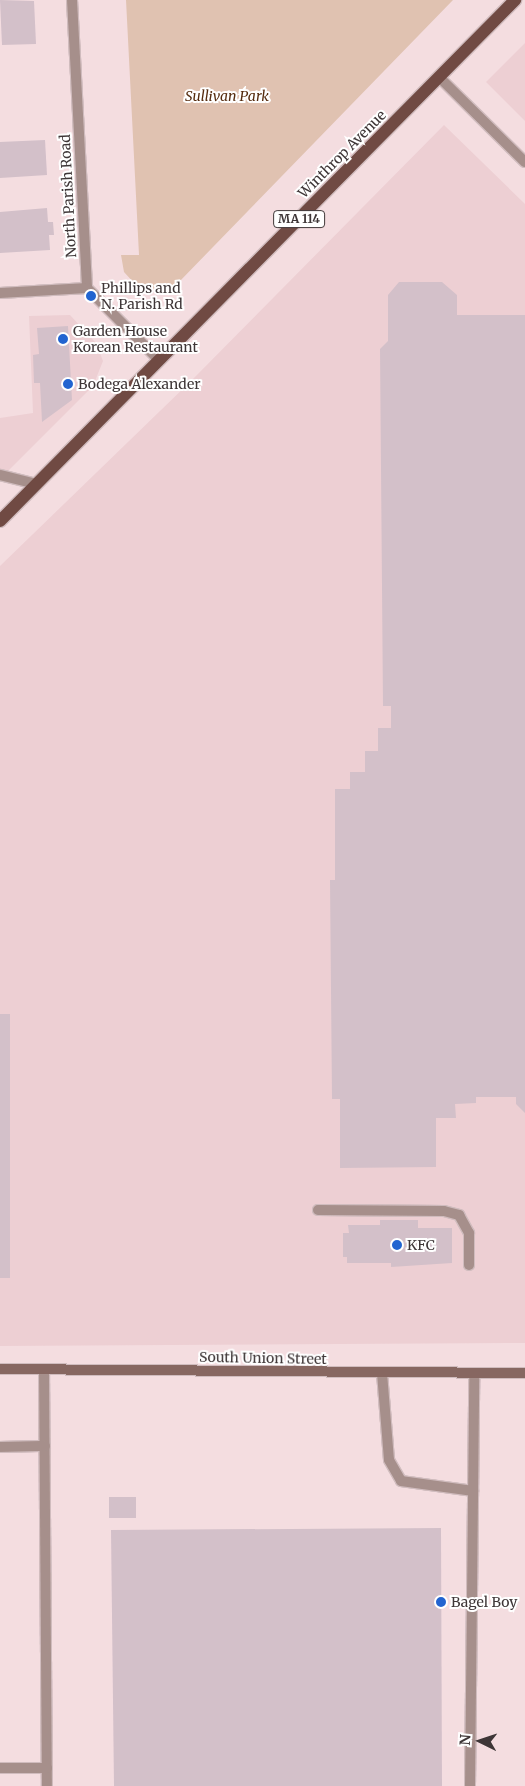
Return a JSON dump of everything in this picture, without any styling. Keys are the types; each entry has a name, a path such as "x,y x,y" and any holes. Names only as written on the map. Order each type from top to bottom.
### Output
{"main road":[{"name":"Winthrop Avenue","path":"0,521 515,0"},
{"name":"South Union Street","path":"0,1370 525,1373"}],"street":[{"name":"North Parish Road","path":"72,0 87,288"},
{"path":"439,77 525,162"},
{"path":"0,293 87,288 159,360"},
{"path":"0,475 37,484"},
{"path":"318,1210 444,1211 460,1215 469,1233 469,1265"},
{"path":"44,1370 47,1786"},
{"path":"382,1372 389,1460 401,1481 473,1491"},
{"path":"470,1786 474,1373"},
{"path":"0,1447 45,1446"},
{"path":"0,1768 47,1768"}],"shaded area":[{"path":"525,43 525,121 486,82"},
{"path":"444,125 525,204 525,1343 0,1346 0,566 192,380"},
{"path":"70,315 96,343 103,361 93,386 0,479 0,418 33,413 29,316"}],"green space":[{"name":"Sullivan Park","path":"126,0 453,0 179,282 169,288 156,289 135,284 124,272 121,255 139,255"}],"building":[{"path":"0,0 34,1 36,44 2,45"},
{"path":"45,140 47,175 0,178 0,142"},
{"path":"47,208 48,222 53,222 54,235 49,235 50,250 0,253 0,212"},
{"path":"399,282 442,282 457,295 457,315 525,315 525,1113 516,1104 516,1097 476,1097 476,1103 455,1104 456,1118 436,1118 436,1167 340,1168 340,1099 332,1099 330,880 335,880 335,789 350,789 350,772 365,772 365,751 378,751 378,728 391,728 391,706 383,706 380,349 388,341 388,295"},
{"path":"68,326 72,400 42,422 40,383 34,383 33,355 39,354 37,328"},
{"path":"0,1014 10,1014 10,1278 0,1278"},
{"name":"KFC","path":"380,1220 418,1220 418,1228 452,1228 452,1263 391,1267 391,1263 347,1263 347,1257 343,1257 343,1233 349,1233 348,1225 380,1225"},
{"path":"109,1497 136,1497 136,1518 109,1518"},
{"path":"441,1528 442,1786 114,1786 111,1530"}],"place":[{"name":"Phillips and N. Parish Rd","path":"91,296"},
{"name":"Garden House Korean Restaurant","path":"63,339"},
{"name":"Bodega Alexander","path":"68,384"},
{"name":"KFC","path":"397,1245"},
{"name":"Bagel Boy","path":"441,1602"}]}
